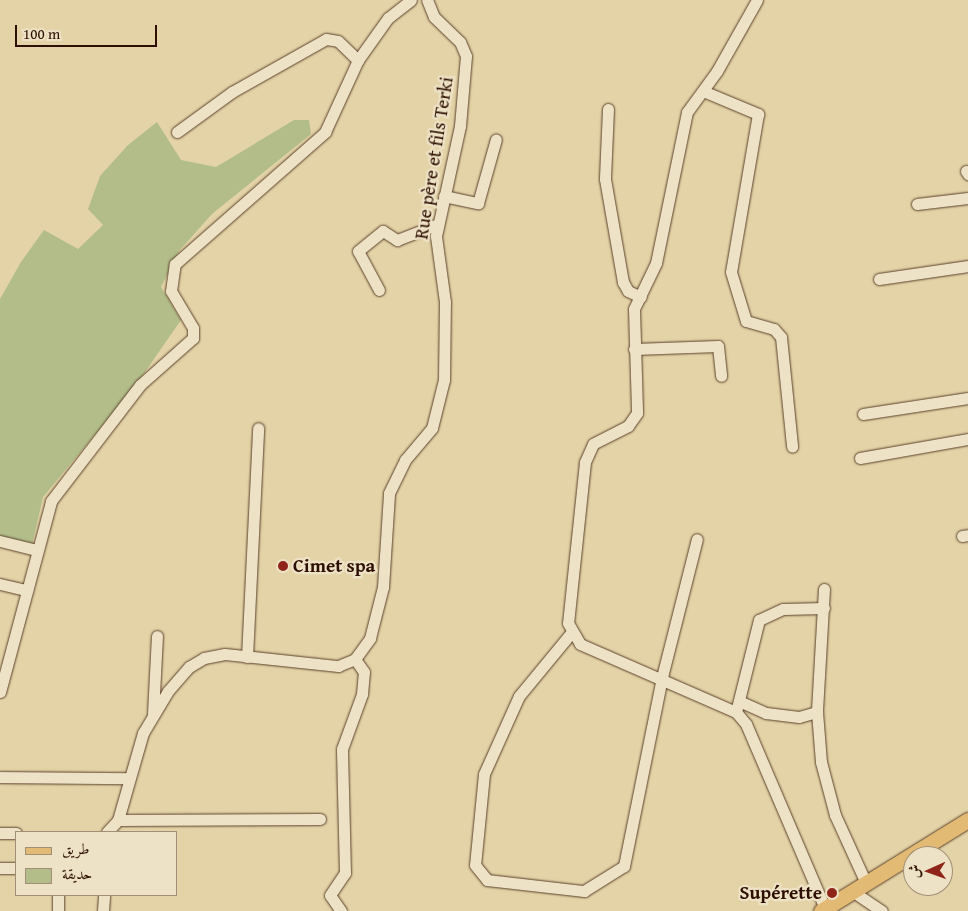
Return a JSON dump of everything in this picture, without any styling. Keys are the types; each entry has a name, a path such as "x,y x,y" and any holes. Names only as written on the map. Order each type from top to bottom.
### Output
{"main road":[{"path":"823,910 968,820"}],"street":[{"path":"0,692 51,501 140,385 192,338 193,328 171,291 175,264 325,132 358,60 388,18 411,0"},
{"name":"Rue père et fils Terki","path":"355,659 378,618 389,493 405,460 432,428 444,380 445,302 438,224 460,126 466,56 460,42 434,17 428,0"},
{"path":"757,0 685,120 656,264 641,296 632,323 637,413 628,426 592,444 585,462 569,598 571,634 580,644 737,706 766,714 799,717 817,712"},
{"path":"177,132 232,92 326,39 338,41 358,60"},
{"path":"703,91 758,114 731,272 746,321 774,330 781,337 792,446"},
{"path":"608,109 605,179 623,282 628,291 641,296"},
{"path":"444,196 478,202 496,139"},
{"path":"917,204 968,198"},
{"path":"379,290 358,251 383,231 397,240 438,224"},
{"path":"879,279 968,266"},
{"path":"634,349 718,346 721,376"},
{"path":"863,414 968,398"},
{"path":"247,657 258,428"},
{"path":"860,458 968,439"},
{"path":"571,634 519,696 484,774 475,865 486,880 584,891 624,866 662,677 697,539"},
{"path":"0,541 37,550"},
{"path":"0,584 27,590"},
{"path":"824,589 817,712 828,793 866,883"},
{"path":"823,910 737,706 759,620 783,609 824,608"},
{"path":"152,717 157,636"},
{"path":"108,831 118,820 128,778 152,717 168,691 204,658 247,657 319,667 355,659 364,672 362,694 342,749 345,873 330,895 341,911"},
{"path":"0,777 128,778"},
{"path":"118,820 320,819"},
{"path":"0,833 15,833"},
{"path":"0,868 15,868"},
{"path":"852,891 882,911"},
{"path":"58,896 58,911"},
{"path":"103,911 104,896"}],"green space":[{"path":"294,120 309,120 311,134 212,214 179,251 161,287 181,320 136,385 43,497 32,545 0,540 0,299 21,262 44,230 78,249 103,225 88,209 100,176 128,145 157,122 181,160 216,167"}],"place":[{"name":"Cimet spa","path":"283,566"},
{"name":"Supérette","path":"832,893"}]}
